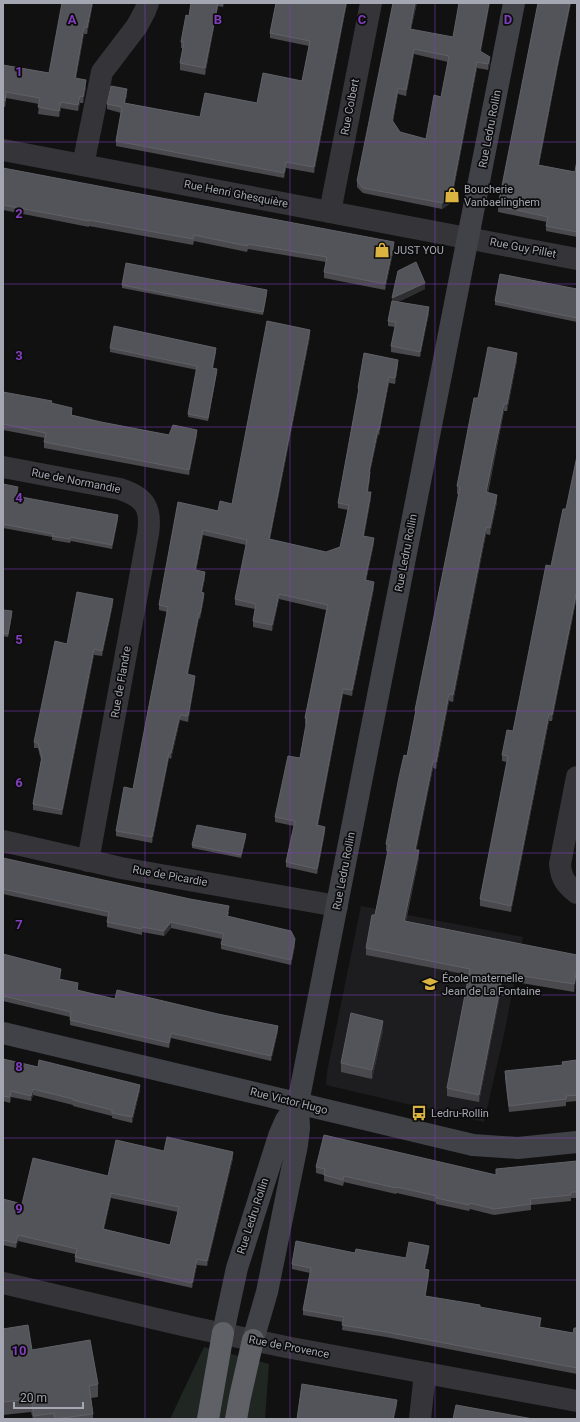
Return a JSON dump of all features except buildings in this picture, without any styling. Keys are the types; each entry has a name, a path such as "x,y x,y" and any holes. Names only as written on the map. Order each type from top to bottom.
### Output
{"highway":[{"path":"208,1419 222,1334"},
{"path":"236,1419 253,1340"}],"street":[{"path":"83,165 102,72 137,26 148,3"},
{"name":"Rue Colbert","path":"330,212 371,3"},
{"name":"Rue Ledru Rollin","path":"253,1340 267,1292 297,1146 299,1128 298,1103 514,3"},
{"name":"Rue Henri Ghesquière","path":"3,150 468,238"},
{"name":"Rue Guy Pillet","path":"468,238 577,258"},
{"name":"Rue de Normandie","path":"3,467 120,489 135,495 145,504"},
{"name":"Rue de Flandre","path":"88,861 149,530 150,517 145,504"},
{"path":"570,887 561,873 561,855 577,777"},
{"name":"Rue de Picardie","path":"3,841 88,861 337,906"},
{"name":"Rue Victor Hugo","path":"3,1033 473,1145 518,1148 577,1142"},
{"name":"Rue Ledru Rollin","path":"222,1334 237,1268 279,1136 286,1120 298,1103"},
{"name":"Rue de Provence","path":"3,1283 222,1334 577,1401"},
{"path":"420,1419 425,1373"}],"shaded area":[{"name":"École maternelle Jean de La Fontaine","path":"361,906 523,937 505,1030 484,1122 326,1085 327,1072"},
{"path":"204,1347 269,1364 265,1419 170,1419"}],"place":[{"name":"Boucherie Vanbaelinghem","path":"452,195"},
{"name":"JUST YOU","path":"382,250"},
{"name":"École maternelle Jean de La Fontaine","path":"430,984"},
{"name":"Ledru-Rollin","path":"419,1113"}]}
